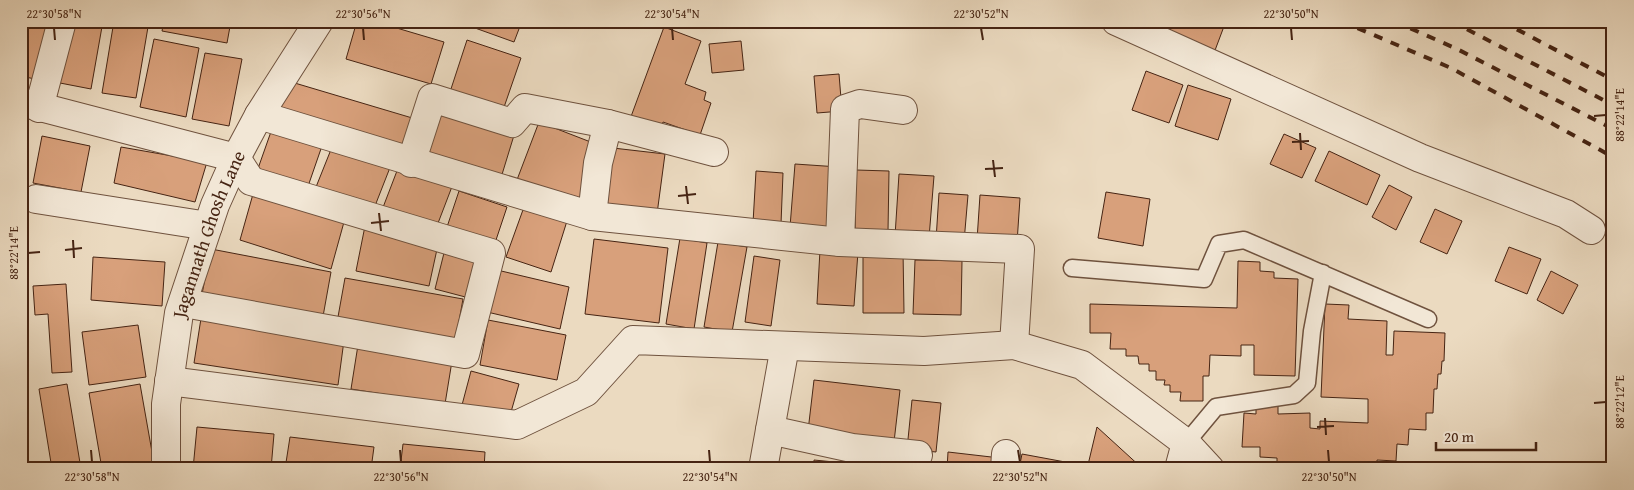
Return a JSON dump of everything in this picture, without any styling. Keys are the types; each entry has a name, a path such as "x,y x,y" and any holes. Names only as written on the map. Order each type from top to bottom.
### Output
{"street":[{"path":"62,21 30,105 236,158 250,181 491,253 465,354 184,302"},
{"name":"Jagannath Ghosh Lane","path":"166,469 166,404 179,313 208,226 236,158 259,116 319,21"},
{"path":"1116,21 1420,158 1566,214 1590,230"},
{"path":"411,163 432,98 512,123 525,108 608,124 714,152"},
{"path":"840,242 845,109 860,104 903,110"},
{"path":"259,116 592,216 840,242 1020,248 1014,345"},
{"path":"592,216 598,163 608,124"},
{"path":"36,199 208,226"},
{"path":"170,381 517,426 586,392 633,340 924,351 1014,345 1082,365 1182,456 1210,469"},
{"path":"763,469 785,346"},
{"path":"770,430 852,448 918,455"}],"lane":[{"path":"1072,268 1204,280 1219,244 1244,240 1428,319"},
{"path":"1182,456 1216,407 1294,395 1307,383 1312,331 1323,273"}],"building":[{"path":"21,21 55,21 44,81 21,76"},
{"path":"72,21 103,21 91,89 60,83"},
{"path":"114,21 149,21 136,98 102,93"},
{"path":"164,21 231,21 227,43 162,31"},
{"path":"357,21 373,21 444,42 431,84 346,59"},
{"path":"432,21 461,21 460,28"},
{"path":"478,21 522,21 514,42 475,28"},
{"path":"1174,21 1226,21 1214,53 1168,35"},
{"path":"664,27 701,41 685,84 706,92 704,100 711,103 700,135 663,122 659,133 629,122"},
{"path":"154,39 199,48 186,117 140,107"},
{"path":"467,40 521,58 502,113 449,95"},
{"path":"741,41 744,70 712,73 709,44"},
{"path":"205,53 242,59 229,126 192,119"},
{"path":"1146,71 1183,85 1169,123 1132,110"},
{"path":"839,74 842,111 817,113 814,76"},
{"path":"288,81 419,120 409,154 278,115"},
{"path":"1188,85 1231,99 1218,140 1175,126"},
{"path":"439,108 515,132 500,181 423,158"},
{"path":"539,122 601,146 578,209 515,185"},
{"path":"273,126 323,143 305,195 255,177"},
{"path":"1284,134 1316,148 1302,178 1270,164"},
{"path":"42,136 90,146 81,192 33,183"},
{"path":"334,142 391,165 373,211 316,187"},
{"path":"121,147 207,162 195,202 114,183"},
{"path":"613,148 665,154 657,214 605,207"},
{"path":"1329,151 1380,175 1367,205 1315,181"},
{"path":"400,163 453,184 435,231 382,210"},
{"path":"795,164 839,167 834,231 790,227"},
{"path":"856,170 889,171 888,231 855,230"},
{"path":"756,171 783,173 781,224 753,223"},
{"path":"899,174 934,176 929,238 895,236"},
{"path":"1389,185 1412,197 1396,230 1372,217"},
{"path":"459,191 507,207 493,249 445,233"},
{"path":"1106,192 1150,199 1143,246 1098,238"},
{"path":"939,193 968,195 964,242 936,240"},
{"path":"253,194 344,222 331,269 240,240"},
{"path":"980,195 1020,198 1017,243 977,240"},
{"path":"524,207 567,221 551,272 506,257"},
{"path":"1435,209 1462,221 1447,254 1420,242"},
{"path":"365,226 439,240 429,286 356,271"},
{"path":"680,238 707,243 694,329 666,324"},
{"path":"594,239 668,248 659,323 585,314"},
{"path":"718,242 747,247 732,332 704,327"},
{"path":"446,245 485,256 473,299 435,289"},
{"path":"1509,247 1541,259 1527,294 1495,281"},
{"path":"211,249 331,272 322,322 201,299"},
{"path":"820,250 858,252 854,306 817,304"},
{"path":"863,250 903,250 904,313 863,313"},
{"path":"754,256 780,260 771,326 745,322"},
{"path":"93,257 165,262 162,306 91,300"},
{"path":"915,260 962,261 961,315 913,314"},
{"path":"1238,261 1260,262 1260,271 1274,272 1274,278 1298,279 1295,376 1254,375 1254,345 1241,345 1241,356 1210,355 1209,376 1203,376 1203,401 1180,401 1181,392 1170,392 1170,385 1164,385 1165,380 1156,380 1156,371 1149,371 1149,364 1139,364 1138,356 1126,356 1126,349 1110,349 1111,333 1090,333 1090,304 1237,308"},
{"path":"497,270 569,287 560,329 487,312"},
{"path":"1551,271 1578,285 1563,314 1537,300"},
{"path":"345,278 463,299 454,349 336,328"},
{"path":"66,284 72,372 52,373 48,314 35,315 33,286"},
{"path":"1325,304 1349,305 1348,319 1387,321 1386,355 1393,355 1394,331 1445,333 1444,361 1442,361 1441,374 1438,374 1437,389 1434,389 1433,413 1426,413 1426,430 1409,429 1408,445 1397,444 1396,461 1377,460 1377,469 1277,469 1277,458 1260,457 1260,447 1242,447 1244,413 1256,414 1256,405 1278,406 1278,414 1310,413 1310,428 1320,429 1320,421 1368,423 1368,399 1321,397"},
{"path":"202,312 345,333 338,385 194,363"},
{"path":"488,320 566,335 557,380 480,365"},
{"path":"138,325 146,377 89,385 82,332"},
{"path":"358,345 452,361 445,404 351,389"},
{"path":"471,371 519,384 509,419 462,405"},
{"path":"814,380 900,390 894,442 808,431"},
{"path":"67,384 81,469 52,469 39,389"},
{"path":"140,384 155,469 102,469 89,393"},
{"path":"912,400 941,403 936,452 907,449"},
{"path":"197,427 274,434 271,469 193,469"},
{"path":"1097,427 1143,469 1087,469"},
{"path":"290,437 374,447 371,469 285,469"},
{"path":"403,444 485,452 484,469 400,469"},
{"path":"948,452 1000,458 999,469 947,469"},
{"path":"1022,454 1076,464 1075,469 1019,469"},
{"path":"814,460 905,469 814,469"},
{"path":"574,466 574,469 494,468"}],"railway":[{"path":"1341,21 1451,68 1613,157"},
{"path":"1394,21 1457,49 1613,129"},
{"path":"1451,21 1613,105"},
{"path":"1501,21 1613,80"}]}
